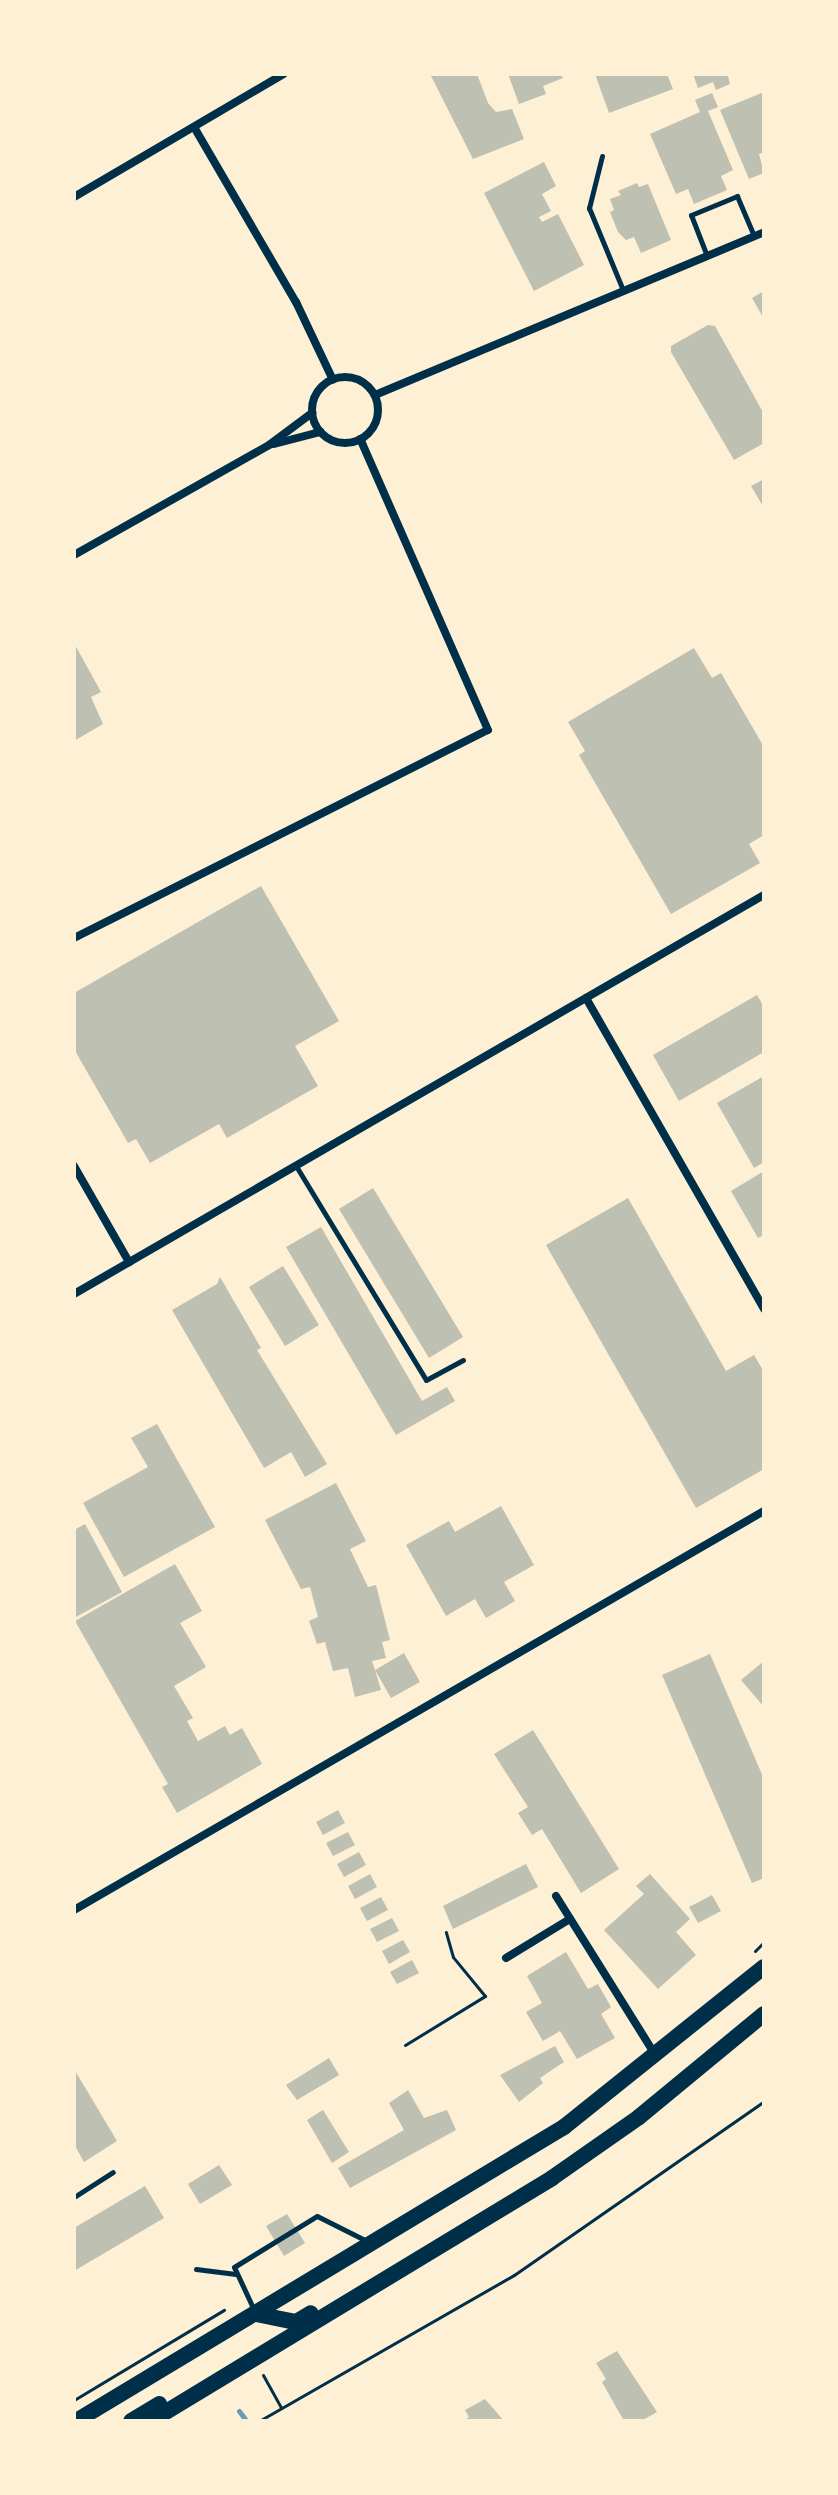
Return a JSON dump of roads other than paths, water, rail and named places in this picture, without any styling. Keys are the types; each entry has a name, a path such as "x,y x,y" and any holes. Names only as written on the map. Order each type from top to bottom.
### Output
{"highway":[{"path":"76,2421 564,2127 657,2057 764,1967"},
{"path":"151,2421 406,2269 639,2117 764,2014"},
{"path":"256,2314 296,2322 370,2277 406,2269"},
{"path":"131,2421 207,2376 233,2372"}],"street":[{"path":"74,197 284,74"},
{"path":"194,127 296,302 333,380"},
{"path":"375,395 764,232"},
{"path":"333,380 361,381 375,395 378,416 360,439 339,442 320,432 312,413 317,393 333,380"},
{"path":"74,555 269,445 312,413"},
{"path":"269,445 320,432"},
{"path":"74,938 488,730 360,439"},
{"path":"74,1294 764,895"},
{"path":"586,998 764,1309"},
{"path":"74,1166 129,1262"},
{"path":"74,1910 764,1511"},
{"path":"556,1896 657,2057"},
{"path":"506,1958 570,1919"}],"lane":[{"path":"602,156 589,208 623,291"},
{"path":"707,256 691,215 737,196 754,236"},
{"path":"296,1166 426,1380 463,1360"},
{"path":"74,2197 113,2172"},
{"path":"256,2314 234,2267 317,2216 374,2244"},
{"path":"196,2269 236,2274"}],"waterway":[{"path":"239,2411 245,2419"}]}
